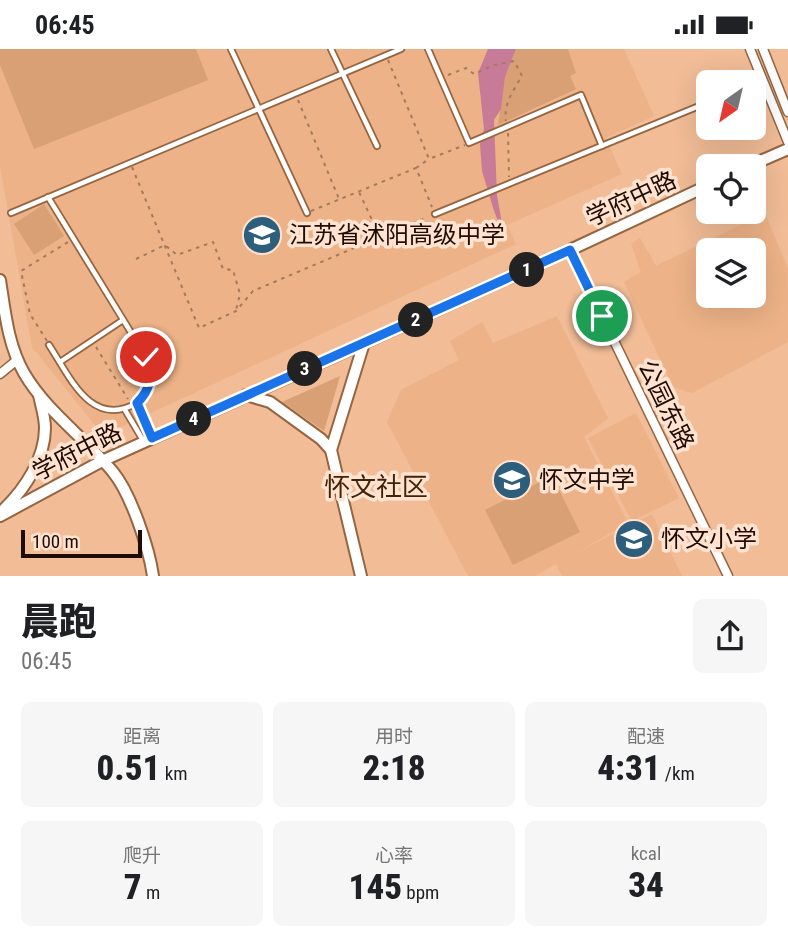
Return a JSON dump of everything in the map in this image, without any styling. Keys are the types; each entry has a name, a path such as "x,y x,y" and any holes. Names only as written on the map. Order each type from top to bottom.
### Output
{"street":[{"path":"750,49 755,70"},
{"path":"763,49 788,112"},
{"path":"766,98 788,142"},
{"path":"766,159 788,149"},
{"name":"学府中路","path":"0,514 102,461 696,191"},
{"name":"公园东路","path":"570,250 728,576"},
{"path":"0,280 17,360 39,395 114,474 127,495 151,560 153,576"},
{"path":"331,450 363,343"},
{"path":"0,374 17,360"},
{"path":"0,514 27,481 42,451 46,426 39,395"},
{"path":"246,395 270,402 321,439 331,450 360,576"}],"lane":[{"path":"231,49 307,213"},
{"path":"331,49 377,146"},
{"path":"11,212 401,49"},
{"path":"428,49 469,143 581,95 601,146"},
{"path":"435,214 696,107"},
{"path":"47,197 146,357 151,372 145,394 125,410 97,407 85,400 49,345"},
{"path":"60,362 123,320"},
{"path":"134,404 148,440"},
{"path":"125,410 148,440"}],"path":[{"path":"386,55 429,159"},
{"path":"440,78 466,68 474,74 494,65 514,61 522,76 513,90 505,113 508,126 509,184"},
{"path":"295,93 339,200"},
{"path":"307,213 469,143"},
{"path":"130,162 199,328 236,311 253,291 435,214 416,168"},
{"path":"359,192 380,237"},
{"path":"49,345 30,314 21,271 73,239"},
{"path":"164,245 177,255 213,241 223,269 233,270 240,294 236,311"},
{"path":"136,259 164,245"},
{"path":"93,340 134,404"}],"shaded area":[{"name":"江苏省沭阳高级中学","path":"0,49 624,49 654,116 606,138 622,174 507,225 516,244 103,435 32,347 0,166"},
{"path":"0,49 196,49 208,80 34,149 0,65"},
{"path":"488,49 516,49 505,77 501,109 494,120 497,195 504,235 482,171 480,144 484,129 478,73"},
{"path":"516,49 568,49 576,73 570,76 576,89 498,125 505,77"},
{"path":"44,204 64,236 34,255 14,224"},
{"path":"766,215 788,269 788,342 692,393 673,387 624,282 641,272 631,244 640,238 656,266 696,247 696,308 766,308 766,238 714,238 742,224 766,224"},
{"name":"怀文中学","path":"557,316 608,418 584,437 628,523 574,554 652,514 682,576 562,576 556,564 535,576 468,576 387,422 401,390 459,360 450,341 482,322 493,343"},
{"path":"340,376 324,431 282,402"},
{"path":"636,413 679,498 632,521 588,438"},
{"path":"552,476 580,532 513,565 485,510"}],"place":[{"name":"江苏省沭阳高级中学","path":"262,235"},
{"name":"怀文中学","path":"512,480"},
{"name":"怀文小学","path":"634,539"}],"district":[{"name":"怀文社区","path":"376,487"}],"route":[{"path":"146,357 151,372 150,383 137,403 152,438 570,250 602,316"}]}
